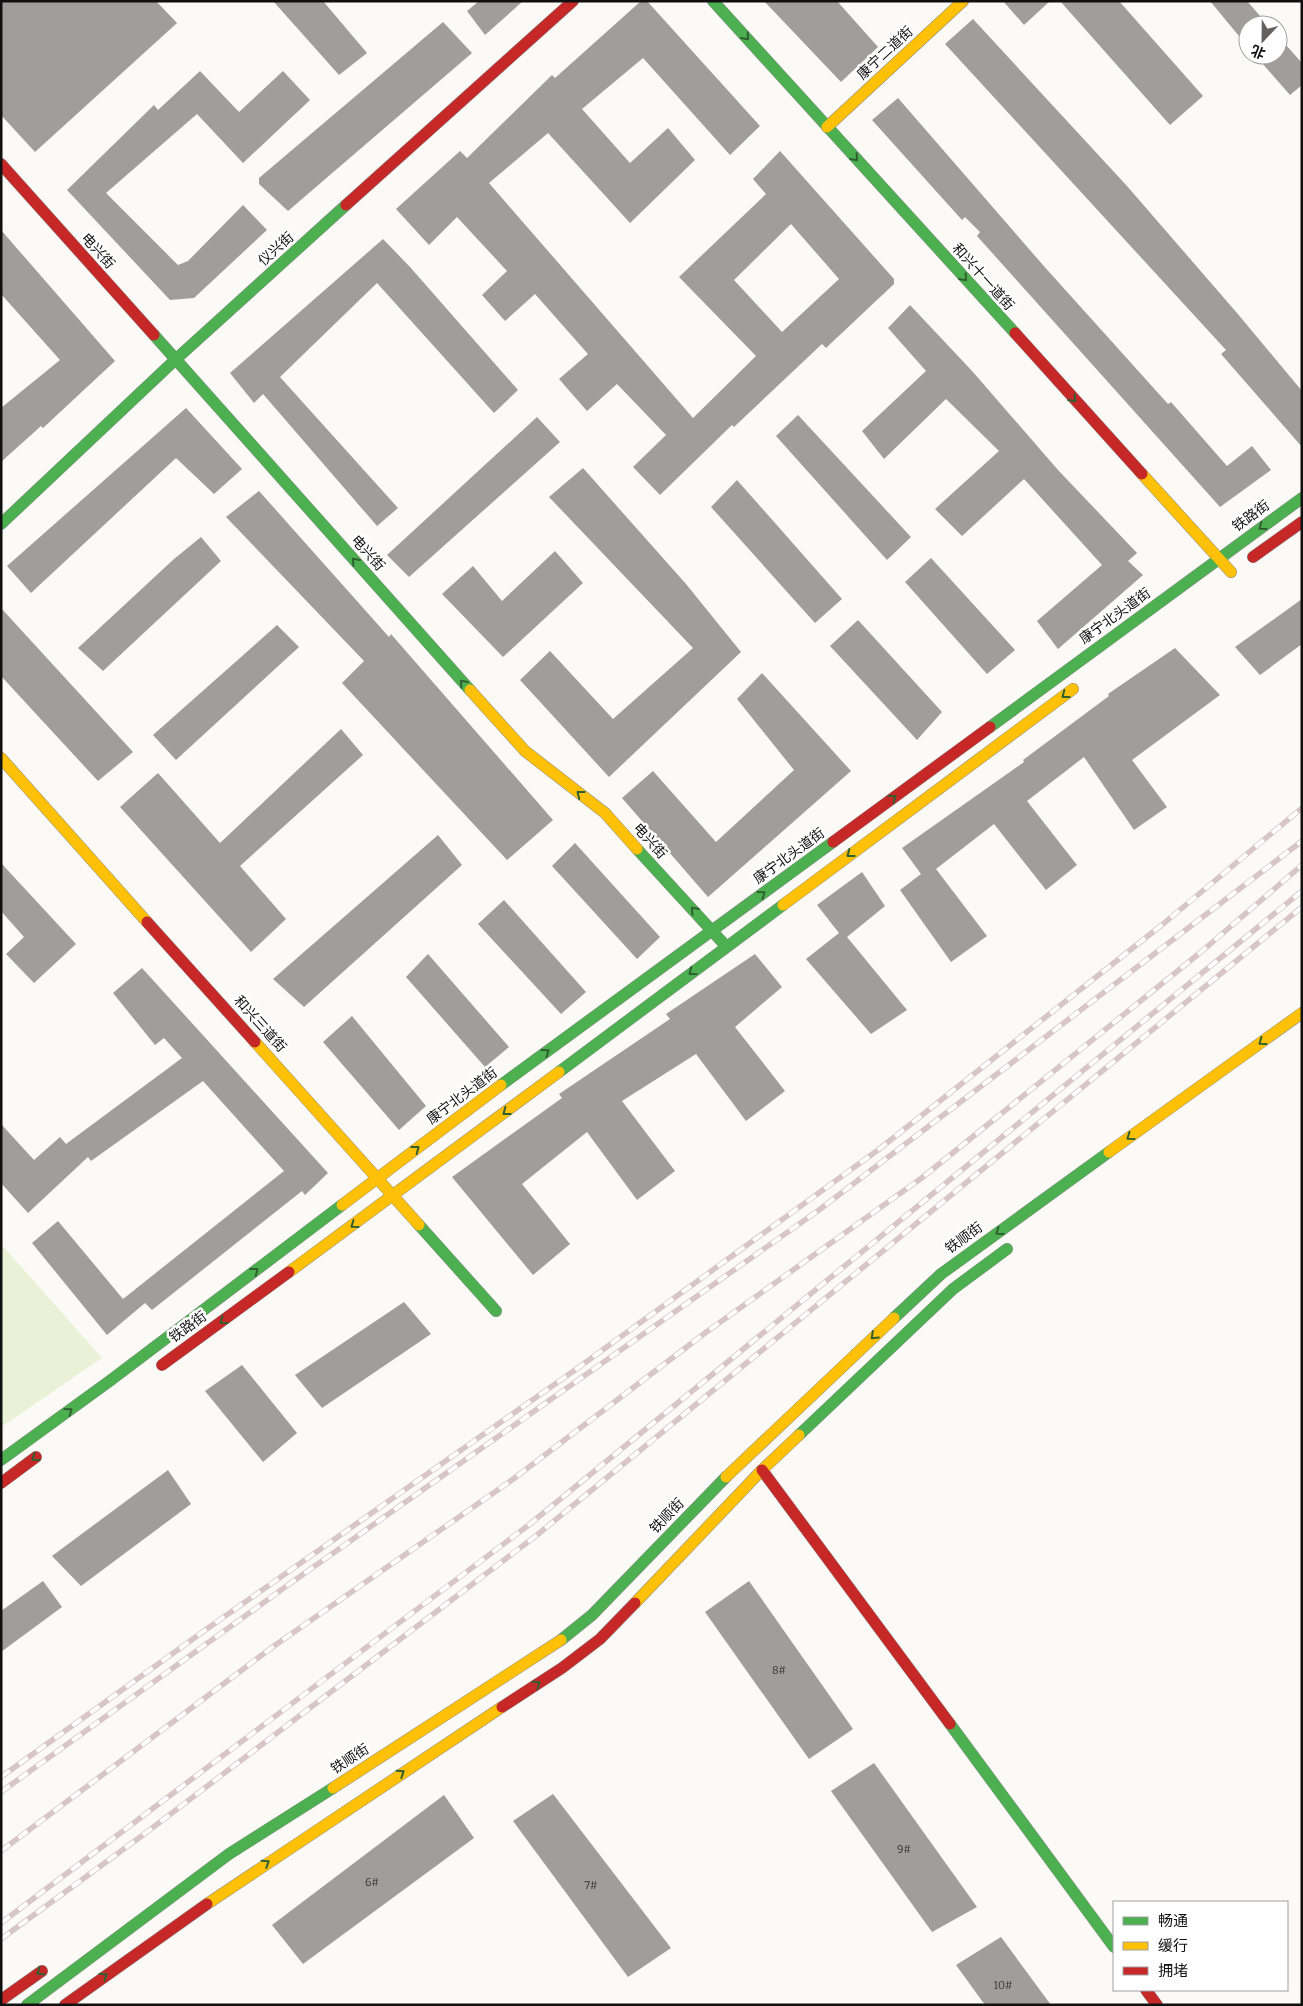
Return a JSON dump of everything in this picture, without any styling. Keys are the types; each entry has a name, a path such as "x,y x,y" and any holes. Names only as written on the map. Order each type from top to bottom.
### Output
{"main road":[{"name":"仪兴街","path":"1,524 175,360 573,1"},
{"name":"和兴十一道街","path":"713,1 1219,559 1235,570 1302,522"},
{"name":"康宁二道街","path":"827,127 963,1"},
{"name":"电兴街","path":"1,164 524,751 605,813 726,946"},
{"name":"铁路街","path":"1219,559 1302,498"},
{"name":"康宁北头道街","path":"378,1179 467,1110 1219,559"},
{"path":"393,1196 1086,679"},
{"name":"和兴三道街","path":"1,758 496,1311"},
{"name":"铁顺街","path":"26,2005 229,1854 551,1648 592,1615 749,1453 941,1274 1302,1013"},
{"name":"铁路街","path":"1,1460 111,1380 378,1179"},
{"name":"铁路街","path":"153,1372 393,1196"},
{"path":"65,2005 244,1877 562,1668 600,1639 762,1470 953,1288 1017,1242"},
{"path":"1,1483 49,1448"},
{"path":"762,1470 1113,1946"},
{"path":"192,1868 229,1854"},
{"path":"84,2005 216,1909 244,1877"},
{"path":"1,2000 49,1966"},
{"path":"1147,1991 1157,2005"}],"green space":[{"path":"1,1244 102,1358 1,1427"}],"building":[{"path":"1,1 156,1 177,23 35,152 1,115"},
{"path":"273,1 323,1 367,53 339,75"},
{"path":"479,1 523,1 485,35 467,11"},
{"path":"641,1 647,1 760,126 730,155 643,58 582,109 630,163 668,128 695,160 630,223 548,133 489,183 693,418 756,356 679,277 766,194 753,179 780,151 894,279 894,284 826,348 822,344 734,427 732,425 660,495 633,467 666,435 617,384 587,411 559,379 588,354 535,294 505,321 482,295 507,271 457,217 429,245 396,209 460,151 467,158 552,75 555,78","holes":["791,224 839,279 782,332 734,280"]},
{"path":"764,1 837,1 878,47 841,82"},
{"path":"1003,1 1050,1 1024,25"},
{"path":"1060,1 1119,1 1203,96 1170,125"},
{"path":"1210,1 1247,1 1259,15 1238,15 1238,35"},
{"path":"973,19 1127,186 1302,391 1302,447 1221,354 1226,350 945,44"},
{"path":"443,22 472,53 288,211 259,184 259,178"},
{"path":"1288,47 1302,63 1302,85 1290,95 1264,65 1288,65"},
{"path":"200,71 239,112 283,71 310,100 243,163 197,114 106,193 178,265 188,261 243,205 267,230 194,298 170,300 67,190 154,105 158,110"},
{"path":"898,98 1042,264 1168,404 1171,402 1227,466 1252,446 1271,470 1220,507 977,236 980,232 965,217 962,220 872,120"},
{"path":"1,230 115,361 43,428 41,426 1,462 1,408 60,360 1,294"},
{"path":"383,239 518,390 494,413 377,283 280,377 398,508 377,526 263,394 254,403 230,373"},
{"path":"910,305 973,372 1058,470 1137,553 1128,561 1143,575 1058,649 1037,621 1102,565 1024,479 962,536 935,509 999,451 946,399 884,459 862,431 926,371 888,328"},
{"path":"186,408 242,469 214,494 176,458 31,593 7,566"},
{"path":"798,415 911,537 887,560 776,436"},
{"path":"537,417 560,442 409,577 387,555"},
{"path":"583,468 686,584 741,652 609,777 520,680 550,651 613,719 693,648 549,497"},
{"path":"737,480 842,599 815,623 711,507"},
{"path":"259,491 389,637 391,634 553,820 507,860 342,683 364,661 226,517"},
{"path":"201,537 221,561 103,671 78,648 174,559"},
{"path":"555,551 583,583 503,657 442,594 473,566 502,601"},
{"path":"931,558 1015,650 987,674 905,582"},
{"path":"1302,599 1302,644 1260,675 1235,647"},
{"path":"1,608 133,752 98,781 1,676"},
{"path":"858,620 942,712 917,740 830,646"},
{"path":"277,625 299,647 176,760 153,735"},
{"path":"1175,648 1220,695 1132,760 1167,807 1134,830 1084,757 1027,801 1077,865 1046,890 994,824 936,869 987,936 951,962 900,890 921,874 902,848 1024,762 1023,760 1109,696 1108,694"},
{"path":"762,673 851,771 708,897 622,798 653,771 716,842 794,770 737,699"},
{"path":"341,729 363,755 240,866 286,919 251,952 120,807 158,773 220,843"},
{"path":"438,835 462,865 304,1007 273,979"},
{"path":"575,843 660,937 637,959 552,866"},
{"path":"1,863 76,944 34,983 6,954 24,937 1,911"},
{"path":"862,872 885,906 847,937 907,1010 871,1034 806,959 839,933 817,905"},
{"path":"504,900 586,992 561,1014 478,924"},
{"path":"428,954 509,1047 485,1067 406,977"},
{"path":"755,954 782,987 735,1027 785,1091 746,1121 696,1054 622,1101 675,1171 637,1200 587,1132 522,1184 570,1244 533,1275 452,1177 562,1098 559,1094 670,1019 666,1014"},
{"path":"142,968 328,1173 305,1195 302,1191 152,1310 145,1303 107,1335 32,1243 58,1221 123,1299 284,1171 203,1081 91,1161 88,1157 28,1213 1,1183 1,1124 34,1160 60,1137 66,1144 182,1058 164,1038 155,1045 113,993"},
{"path":"352,1016 426,1106 399,1130 323,1042"},
{"path":"404,1302 431,1334 322,1408 295,1375"},
{"path":"242,1365 297,1433 263,1462 205,1391"},
{"path":"168,1470 191,1504 81,1586 52,1556"},
{"path":"43,1581 62,1607 1,1652 1,1611"},
{"path":"749,1581 853,1729 809,1759 705,1612"},
{"path":"874,1763 977,1907 932,1932 831,1791"},
{"path":"553,1794 671,1948 628,1977 513,1821"},
{"path":"444,1795 474,1838 303,1964 272,1925"},
{"path":"1001,1937 1051,2005 985,2005 956,1965"}],"railway":[{"path":"1,1777 204,1631 575,1370 878,1150 1163,924 1302,808"},
{"path":"1,1792 288,1585 819,1210 1302,841"},
{"path":"1,1851 274,1646 512,1480 705,1333 923,1177 1201,952 1302,865"},
{"path":"1,1923 530,1524 1302,891"},
{"path":"1,1939 147,1832 537,1535 1302,907"}],"traffic: fast":[{"path":"713,1 1015,333"},
{"path":"1,524 175,360 346,205"},
{"path":"154,335 470,690"},
{"path":"990,727 1302,498"},
{"path":"501,1085 833,842"},
{"path":"637,849 724,944"},
{"path":"559,1072 783,905"},
{"path":"894,1318 941,1274 1109,1152"},
{"path":"1,1460 111,1380 342,1205"},
{"path":"419,1225 496,1311"},
{"path":"799,1435 953,1289 1007,1249"},
{"path":"561,1640 592,1615 726,1477"},
{"path":"950,1724 1113,1946"},
{"path":"27,2005 229,1854 333,1788"}],"traffic: slow":[{"path":"827,127 963,1"},
{"path":"1142,474 1231,572"},
{"path":"783,905 1073,689"},
{"path":"470,690 525,751 605,813 637,849"},
{"path":"1,758 147,922"},
{"path":"1109,1152 1302,1013"},
{"path":"255,1042 419,1225"},
{"path":"289,1272 559,1072"},
{"path":"342,1205 501,1085"},
{"path":"726,1477 894,1318"},
{"path":"635,1603 762,1470 799,1435"},
{"path":"333,1788 561,1640"},
{"path":"207,1904 502,1707"}],"traffic: jam":[{"path":"346,205 573,1"},
{"path":"1,164 154,335"},
{"path":"1015,333 1142,474"},
{"path":"1253,557 1302,522"},
{"path":"833,842 990,727"},
{"path":"147,922 255,1042"},
{"path":"162,1365 289,1272"},
{"path":"1,1483 36,1457"},
{"path":"762,1470 950,1724"},
{"path":"502,1707 562,1668 600,1639 635,1603"},
{"path":"65,2005 207,1904"},
{"path":"1,2000 42,1971"},
{"path":"1147,1991 1157,2005"}]}
